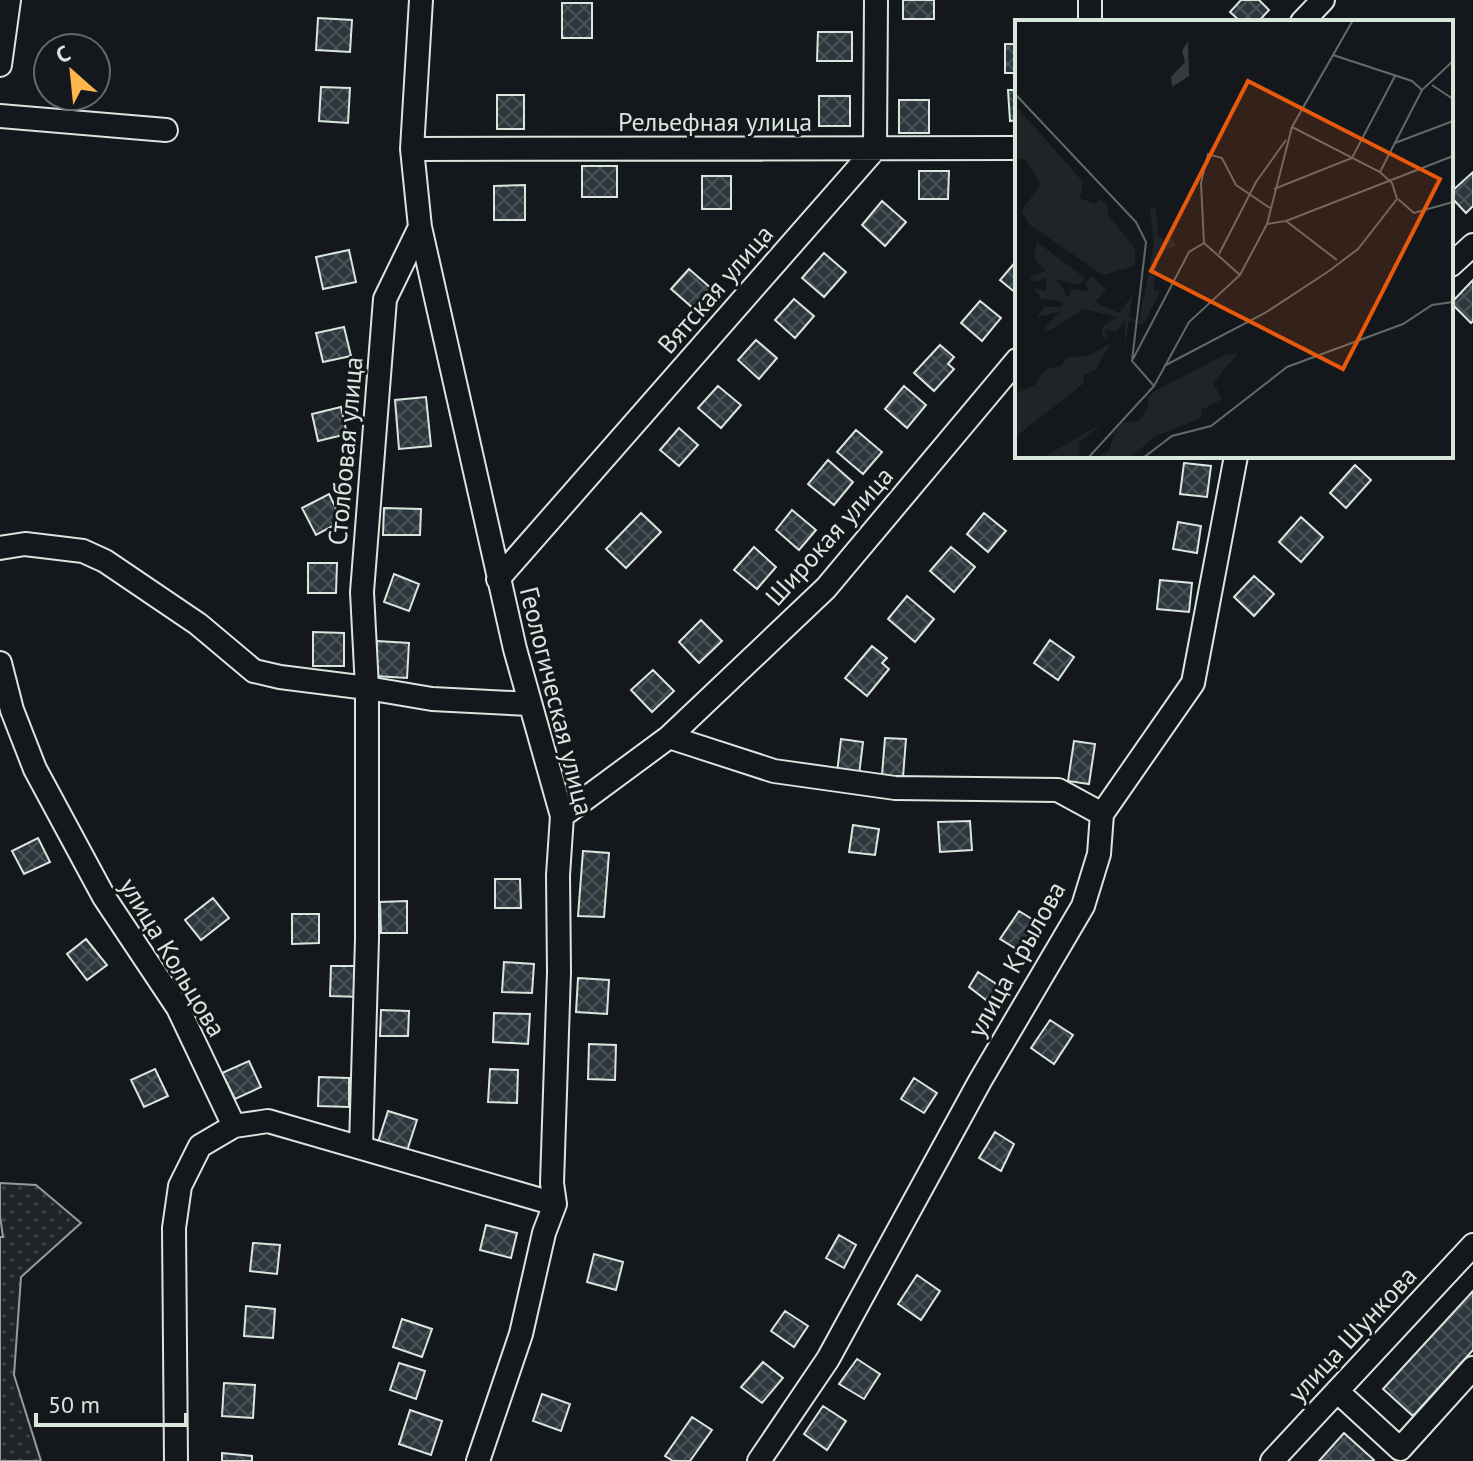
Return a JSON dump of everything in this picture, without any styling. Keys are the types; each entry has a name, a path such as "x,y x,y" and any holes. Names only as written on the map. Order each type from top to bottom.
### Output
{"street":[{"path":"0,65 9,0"},
{"name":"Геологическая улица","path":"421,0 412,149 420,227 498,579 562,816 552,1170 555,1204 544,1233 521,1334 478,1461"},
{"path":"875,149 876,0"},
{"path":"1304,20 1323,0"},
{"path":"0,116 166,130"},
{"name":"Рельефная улица","path":"412,149 1015,148"},
{"name":"Вятская улица","path":"498,579 875,149"},
{"name":"Столбовая улица","path":"361,1146 367,939 367,688 362,592 385,299 420,227"},
{"path":"1453,263 1473,245"},
{"name":"Широкая улица","path":"562,816 669,737 826,588 1015,362"},
{"path":"669,737 774,771 895,788 1058,790 1102,814 1193,683 1236,458"},
{"path":"0,548 25,544 83,551 105,561 198,624 254,671 432,699 530,704"},
{"name":"улица Кольцова","path":"0,663 12,710 35,769 104,897 178,1008 234,1126"},
{"name":"улица Крылова","path":"759,1461 828,1359 980,1081 1083,906 1099,854 1102,814"},
{"path":"176,1461 174,1228 180,1186 200,1146 234,1126 268,1121 555,1204"},
{"name":"улица Шункова","path":"1272,1461 1473,1245"},
{"path":"1337,1391 1394,1455 1473,1368"}],"shaded area":[{"path":"0,1183 36,1185 81,1223 21,1277 14,1375 41,1461 0,1461 0,1237 3,1237"}],"building":[{"path":"903,0 934,0 934,19 903,19"},
{"path":"1241,0 1259,0 1269,10 1260,20 1239,20 1230,12"},
{"path":"562,3 592,3 592,38 562,38"},
{"path":"318,18 352,20 350,52 316,50"},
{"path":"818,32 852,32 852,61 817,61"},
{"path":"1005,44 1015,44 1015,73 1005,73"},
{"path":"321,87 350,88 348,123 319,121"},
{"path":"1008,90 1015,90 1015,120 1010,121"},
{"path":"497,95 524,95 524,129 497,129"},
{"path":"819,96 850,96 850,126 819,126"},
{"path":"899,100 929,100 929,133 899,133"},
{"path":"582,166 617,166 617,197 582,197"},
{"path":"919,171 949,171 948,199 919,199"},
{"path":"1473,172 1473,206 1466,213 1453,199 1453,190"},
{"path":"702,176 731,176 731,209 702,209"},
{"path":"525,185 525,220 494,220 494,186"},
{"path":"882,201 906,222 885,246 862,225"},
{"path":"349,250 356,282 323,289 316,257"},
{"path":"824,253 846,272 824,297 802,278"},
{"path":"1015,262 1015,292 1000,280"},
{"path":"689,269 712,289 694,309 671,289"},
{"path":"1473,280 1471,323 1453,305 1453,301"},
{"path":"794,299 814,316 795,338 775,320"},
{"path":"980,301 1001,318 982,341 961,323"},
{"path":"344,327 351,356 323,362 316,333"},
{"path":"756,340 777,358 759,379 738,360"},
{"path":"940,345 954,357 948,364 954,369 934,391 914,373"},
{"path":"718,386 741,405 721,428 698,408"},
{"path":"904,386 926,405 907,428 885,409"},
{"path":"426,397 431,446 399,449 395,400"},
{"path":"341,407 347,434 318,441 312,414"},
{"path":"679,428 698,445 679,466 660,450"},
{"path":"856,430 882,452 863,474 837,452"},
{"path":"828,460 853,482 834,505 808,484"},
{"path":"1184,463 1211,466 1207,497 1180,494"},
{"path":"1355,465 1371,480 1346,508 1330,493"},
{"path":"329,494 342,521 316,535 302,508"},
{"path":"384,508 421,509 420,535 383,535"},
{"path":"792,510 816,530 799,550 776,530"},
{"path":"641,513 661,532 626,568 606,549"},
{"path":"984,513 1006,531 988,552 967,534"},
{"path":"1301,517 1323,537 1301,562 1279,542"},
{"path":"1178,522 1201,526 1197,553 1173,549"},
{"path":"754,547 776,567 757,589 734,570"},
{"path":"951,547 975,567 954,592 930,571"},
{"path":"308,563 337,563 336,593 308,593"},
{"path":"394,574 419,584 409,611 384,602"},
{"path":"1254,576 1274,594 1254,616 1234,597"},
{"path":"1160,580 1192,583 1189,612 1157,609"},
{"path":"907,596 934,619 915,642 888,619"},
{"path":"701,620 722,641 699,663 679,642"},
{"path":"313,632 344,633 344,666 313,666"},
{"path":"1050,640 1074,657 1058,680 1034,663"},
{"path":"377,641 409,643 407,678 375,676"},
{"path":"872,646 887,658 882,663 889,669 867,696 845,678"},
{"path":"653,670 674,691 652,712 631,690"},
{"path":"885,738 906,739 903,777 882,775"},
{"path":"841,739 863,742 859,775 837,773"},
{"path":"1074,741 1095,744 1089,784 1068,781"},
{"path":"970,821 972,850 940,852 938,822"},
{"path":"853,825 879,829 875,855 849,852"},
{"path":"38,838 50,862 24,874 12,851"},
{"path":"583,851 609,853 604,917 578,916"},
{"path":"495,879 520,879 521,908 495,908"},
{"path":"213,898 229,918 201,940 185,920"},
{"path":"407,901 407,933 381,933 380,902"},
{"path":"1019,911 1040,924 1021,952 1000,939"},
{"path":"292,914 319,914 319,943 292,944"},
{"path":"86,939 107,965 87,980 67,954"},
{"path":"504,962 534,964 532,993 502,992"},
{"path":"331,966 363,966 362,997 330,996"},
{"path":"978,972 1001,987 990,1003 969,987"},
{"path":"578,978 609,980 607,1014 576,1012"},
{"path":"381,1010 409,1011 408,1036 380,1036"},
{"path":"494,1013 530,1014 528,1044 493,1042"},
{"path":"1050,1020 1073,1035 1054,1064 1031,1048"},
{"path":"589,1044 616,1045 615,1080 588,1079"},
{"path":"249,1061 261,1087 235,1099 222,1073"},
{"path":"155,1069 168,1096 144,1107 131,1080"},
{"path":"490,1069 518,1070 517,1103 488,1102"},
{"path":"319,1077 349,1078 349,1107 318,1106"},
{"path":"914,1078 937,1093 924,1113 901,1099"},
{"path":"388,1111 417,1120 407,1151 378,1142"},
{"path":"995,1132 1014,1144 1001,1171 979,1158"},
{"path":"486,1225 517,1233 511,1258 480,1250"},
{"path":"839,1235 856,1245 844,1268 826,1258"},
{"path":"253,1243 280,1245 277,1274 250,1271"},
{"path":"594,1254 623,1262 616,1290 587,1282"},
{"path":"917,1275 940,1291 921,1320 898,1304"},
{"path":"1473,1291 1473,1350 1413,1416 1383,1389"},
{"path":"246,1306 275,1309 273,1338 244,1336"},
{"path":"785,1311 808,1326 794,1347 771,1331"},
{"path":"402,1319 432,1329 422,1357 393,1347"},
{"path":"857,1359 880,1374 864,1399 839,1384"},
{"path":"763,1362 783,1378 762,1403 741,1387"},
{"path":"399,1363 425,1371 416,1399 390,1390"},
{"path":"224,1383 255,1385 253,1418 222,1416"},
{"path":"542,1394 570,1404 561,1431 533,1421"},
{"path":"823,1406 846,1421 827,1450 804,1434"},
{"path":"410,1410 442,1421 431,1455 399,1444"},
{"path":"692,1417 712,1430 690,1461 673,1461 665,1456"},
{"path":"1344,1433 1374,1460 1319,1461"},
{"path":"222,1453 252,1456 252,1461 222,1461"}]}
